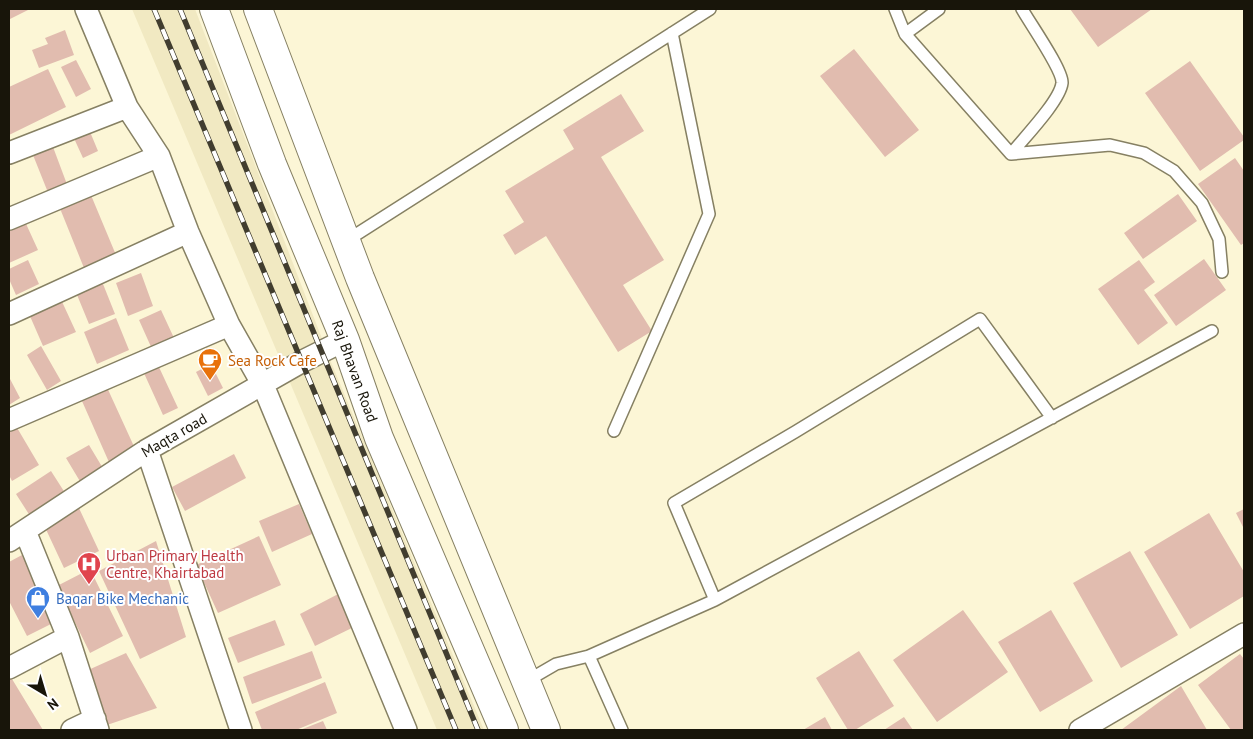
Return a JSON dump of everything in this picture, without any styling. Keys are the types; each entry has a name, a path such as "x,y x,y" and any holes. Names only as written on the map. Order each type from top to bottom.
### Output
{"main road":[{"name":"Raj Bhavan Road","path":"214,9 272,164 345,340 379,438 504,730"},
{"path":"258,9 346,241 546,730"}],"street":[{"path":"86,9 127,107 159,156 188,232 229,325 263,385 406,730"},
{"path":"9,153 127,107"},
{"path":"9,219 159,156"},
{"path":"9,314 188,232"},
{"path":"9,420 229,325"},
{"name":"Maqta road","path":"17,536 147,450 345,340"},
{"path":"147,450 241,730"},
{"path":"17,536 68,638 96,725 72,730"},
{"path":"1080,730 1244,634"},
{"path":"9,668 68,638"}],"lane":[{"path":"346,241 710,9"},
{"path":"895,9 905,34 1011,154"},
{"path":"905,34 939,9"},
{"path":"1011,154 1054,102 1062,82 1059,70 1022,9"},
{"path":"614,432 709,214 672,33"},
{"path":"1011,154 1110,145 1144,153 1174,171 1202,203 1219,239 1222,272"},
{"path":"715,600 674,503 795,432 980,319 1052,418"},
{"path":"525,682 556,664 589,656 715,600 1212,331"},
{"path":"589,656 622,730"}],"shaded area":[{"path":"132,9 195,9 331,362 484,730 437,730"}],"building":[{"path":"9,9 30,9 10,19"},
{"path":"1070,9 1152,9 1098,47"},
{"path":"65,30 74,55 39,68 32,50 48,44 45,38"},
{"path":"854,49 919,130 885,157 820,76"},
{"path":"76,60 91,89 76,97 61,67"},
{"path":"1190,61 1244,137 1244,140 1200,171 1145,93"},
{"path":"48,69 66,107 9,135 9,87"},
{"path":"621,94 644,131 601,157 664,260 623,285 652,331 618,352 546,236 515,255 503,235 524,222 505,191 574,149 563,130"},
{"path":"88,127 98,151 83,158 72,134"},
{"path":"53,147 68,187 49,195 33,155"},
{"path":"1235,158 1244,171 1244,243 1241,245 1198,184"},
{"path":"88,188 116,255 84,268 57,201"},
{"path":"1178,194 1197,221 1143,259 1124,233"},
{"path":"22,215 38,250 9,263 9,221"},
{"path":"1204,259 1226,290 1176,326 1154,295"},
{"path":"28,260 39,284 16,295 9,279 9,269"},
{"path":"1139,260 1155,282 1144,290 1168,323 1138,345 1098,289"},
{"path":"141,273 153,306 128,316 116,283"},
{"path":"101,279 115,314 89,324 75,290"},
{"path":"58,293 76,332 43,346 26,307"},
{"path":"161,310 174,338 152,349 139,320"},
{"path":"116,318 129,350 97,364 84,332"},
{"path":"41,346 61,381 47,390 27,355"},
{"path":"211,364 223,388 208,396 196,372"},
{"path":"158,365 178,408 163,415 143,371"},
{"path":"9,377 20,398 9,405"},
{"path":"105,383 137,453 112,469 78,392"},
{"path":"16,426 39,465 12,481 9,475 9,430"},
{"path":"89,445 104,470 81,483 66,458"},
{"path":"234,454 246,478 185,511 172,487"},
{"path":"51,471 67,496 32,519 16,494"},
{"path":"299,504 312,534 272,552 259,521"},
{"path":"78,506 99,551 64,568 43,523"},
{"path":"1244,509 1244,529 1236,513"},
{"path":"1209,513 1244,572 1244,596 1190,629 1144,552"},
{"path":"259,536 281,585 218,613 196,565"},
{"path":"156,541 186,637 140,659 99,571"},
{"path":"1130,551 1178,635 1121,668 1073,583"},
{"path":"22,555 55,622 27,636 9,601 9,562"},
{"path":"90,569 123,636 90,653 57,586"},
{"path":"342,592 358,625 315,646 300,614"},
{"path":"963,610 1008,672 937,722 893,660"},
{"path":"1051,610 1093,681 1040,712 998,642"},
{"path":"275,620 285,645 238,663 228,638"},
{"path":"312,651 322,678 252,704 243,677"},
{"path":"859,651 894,706 855,730 848,730 816,678"},
{"path":"126,653 157,708 107,725 86,671"},
{"path":"1240,654 1244,659 1244,730 1231,730 1198,685"},
{"path":"9,674 43,730 9,730"},
{"path":"325,682 337,713 296,730 262,730 255,712"},
{"path":"1181,686 1207,730 1121,730"},
{"path":"825,717 832,730 803,730"},
{"path":"904,717 913,730 884,730"},
{"path":"323,721 327,730 300,730"}],"railway":[{"path":"154,9 456,730"},
{"path":"180,9 478,730"}],"place":[{"name":"Sea Rock Cafe","path":"210,381"},
{"name":"Urban Primary Health Centre, Khairtabad","path":"89,585"},
{"name":"Baqar Bike Mechanic","path":"38,619"}]}
